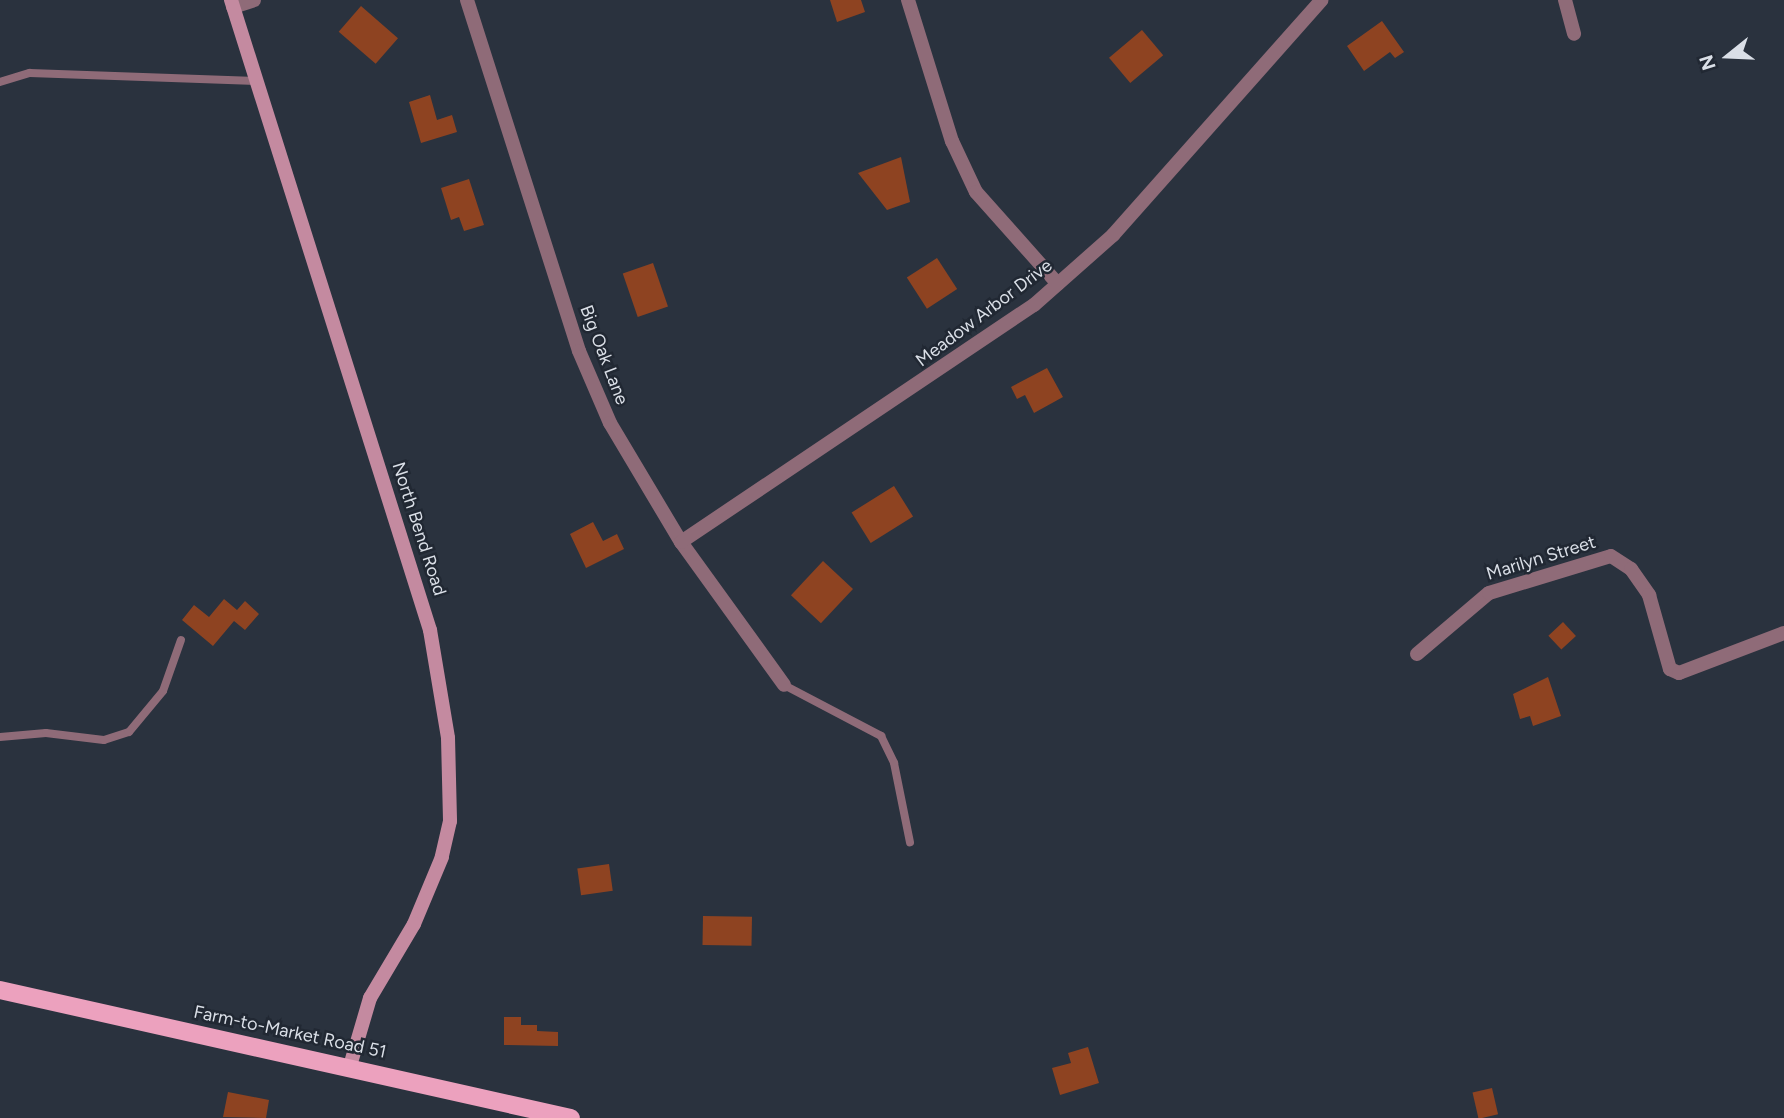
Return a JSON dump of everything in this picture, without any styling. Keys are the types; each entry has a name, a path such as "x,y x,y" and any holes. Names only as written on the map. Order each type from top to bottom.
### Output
{"main road":[{"name":"Farm-to-Market Road 51","path":"0,990 350,1066 571,1118"}],"street":[{"path":"232,3 254,0"},
{"name":"Big Oak Lane","path":"467,0 579,351 610,423 681,542 784,685"},
{"path":"908,0 952,141 976,192 1058,284"},
{"name":"Meadow Arbor Drive","path":"681,542 932,377 1058,284 1113,235 1322,0"},
{"path":"1565,0 1574,34"},
{"name":"North Bend Road","path":"232,3 430,630 452,774 450,821 432,890 370,998 350,1066"},
{"name":"Marilyn Street","path":"1417,654 1489,593 1611,556 1631,569 1649,595 1670,669 1679,673 1784,633"}],"lane":[{"path":"0,82 30,73 257,81"},
{"path":"0,737 46,733 104,740 128,732 163,691 181,640"},
{"path":"784,685 881,736 894,763 910,842"}],"building":[{"path":"830,0 861,0 865,12 837,22"},
{"path":"361,6 398,38 376,64 339,32"},
{"path":"1382,21 1404,52 1395,58 1390,52 1364,71 1347,46"},
{"path":"1142,30 1163,55 1130,83 1109,58"},
{"path":"430,95 437,120 452,115 457,132 421,143 409,102"},
{"path":"901,157 910,202 887,210 858,173"},
{"path":"469,179 484,225 464,231 459,217 451,220 441,188"},
{"path":"937,258 957,289 927,309 907,278"},
{"path":"653,263 668,306 638,317 623,273"},
{"path":"1047,368 1063,397 1034,413 1025,395 1017,399 1011,387"},
{"path":"894,486 913,517 871,543 852,512"},
{"path":"593,522 603,541 617,534 624,549 586,568 570,534"},
{"path":"823,561 853,589 821,623 791,595"},
{"path":"224,599 237,610 245,601 259,614 245,630 234,621 213,646 182,620 194,605 209,617"},
{"path":"1563,622 1576,636 1561,650 1548,636"},
{"path":"1548,677 1561,716 1533,726 1530,716 1520,719 1513,694"},
{"path":"609,864 613,891 581,895 577,868"},
{"path":"703,916 752,917 751,946 702,945"},
{"path":"504,1017 521,1017 521,1025 537,1025 537,1031 558,1032 558,1046 504,1045"},
{"path":"1088,1047 1099,1083 1060,1095 1052,1068 1071,1063 1068,1053"},
{"path":"1492,1088 1498,1114 1478,1118 1473,1092"},
{"path":"228,1092 269,1100 266,1118 223,1117"}]}
